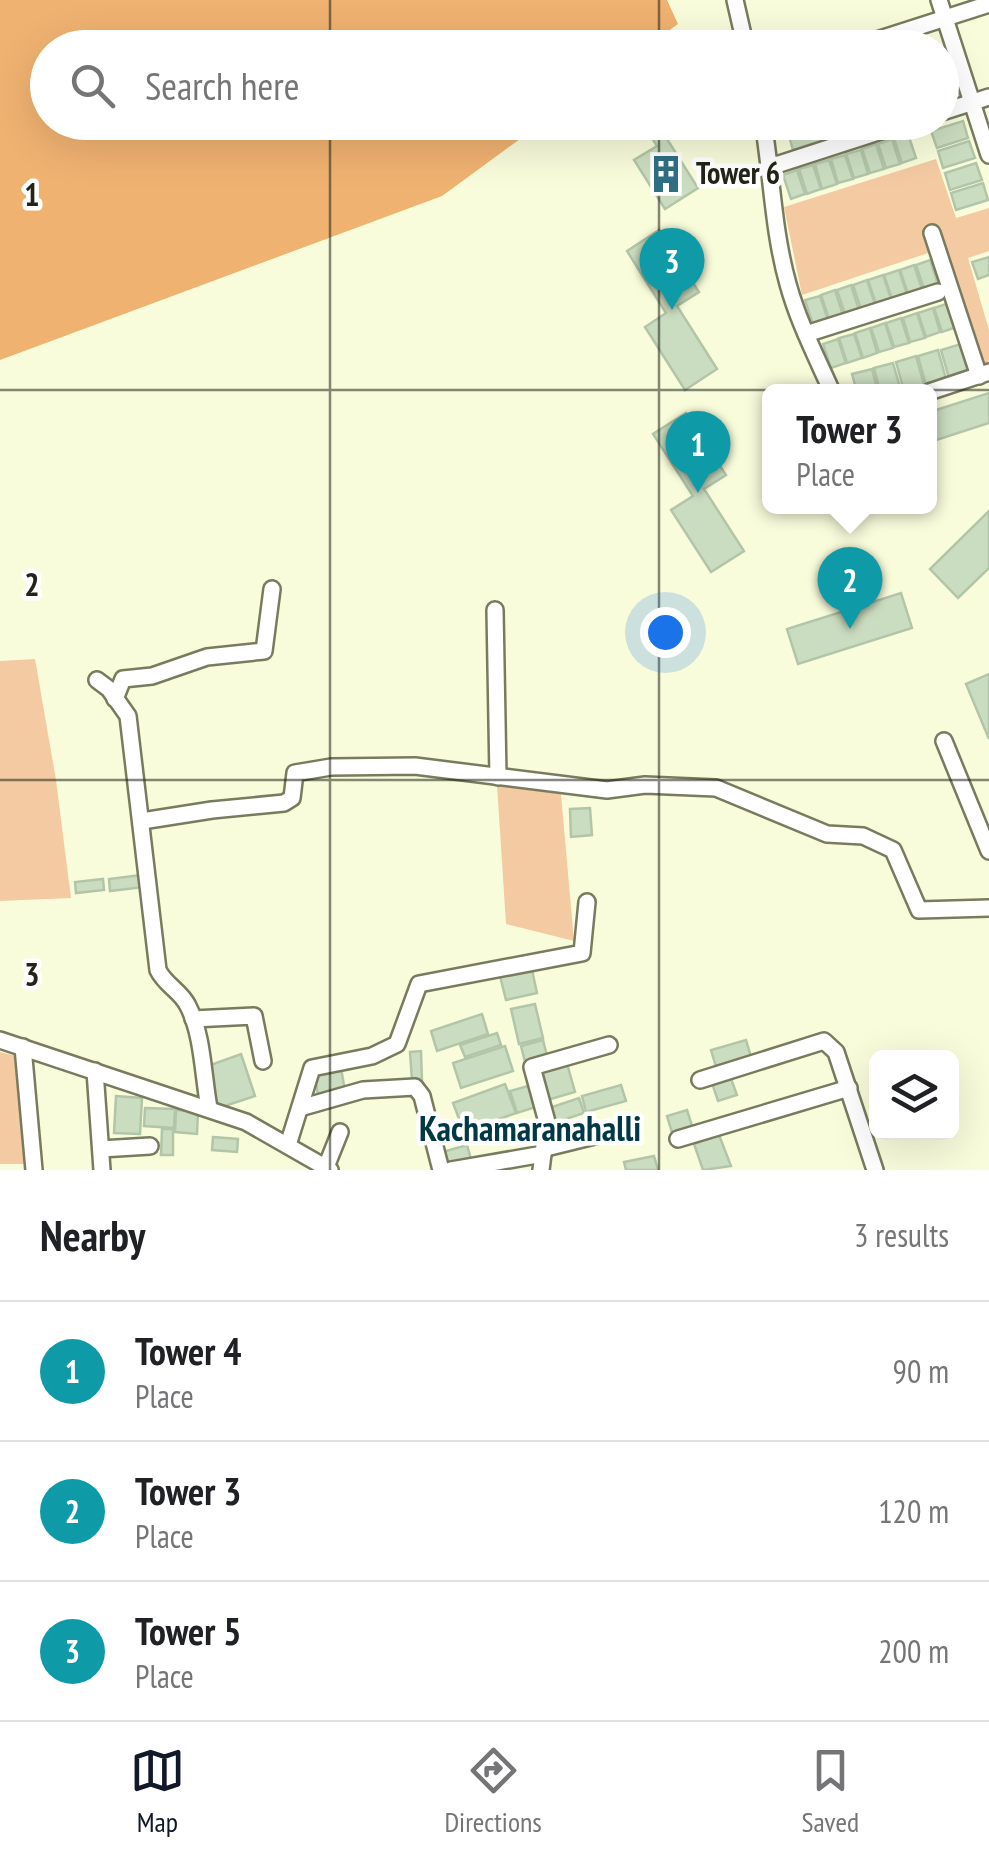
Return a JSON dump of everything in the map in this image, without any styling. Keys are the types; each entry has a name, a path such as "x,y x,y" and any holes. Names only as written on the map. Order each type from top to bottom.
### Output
{"street":[{"path":"735,0 742,30"},
{"path":"940,0 949,30"},
{"path":"908,30 989,4"},
{"path":"959,62 989,155"},
{"path":"959,106 989,97"},
{"path":"765,140 788,283 828,384"},
{"path":"770,167 853,140"},
{"path":"932,233 984,374 937,389"},
{"path":"806,334 938,292"},
{"path":"115,700 123,680 152,676 207,658 264,651 272,589"},
{"path":"495,610 498,777"},
{"path":"97,680 128,716 158,970 162,980 184,998 193,1019 208,1108"},
{"path":"944,742 989,851"},
{"path":"142,821 284,803 292,798 293,779 299,770 415,766 607,790 645,784 716,788 826,834 862,836 894,850 919,910 989,908"},
{"path":"288,1145 312,1068 372,1056 397,1044 419,984 582,952 587,902"},
{"path":"193,1019 254,1016 264,1062"},
{"path":"0,1040 246,1122 328,1168 340,1132"},
{"path":"700,1080 824,1041 836,1052 875,1170"},
{"path":"543,1157 547,1122 532,1067 609,1045"},
{"path":"23,1047 34,1170"},
{"path":"95,1070 102,1170"},
{"path":"300,1108 363,1090 414,1088 422,1096 441,1170"},
{"path":"678,1139 848,1088"},
{"path":"451,1170 543,1157 631,1128"},
{"path":"101,1149 150,1146"}],"shaded area":[{"path":"0,0 667,0 678,24 670,30 30,30 30,140 519,140 442,196 0,360"},
{"path":"936,159 956,218 989,208 989,251 968,258 989,330 989,364 971,370 931,252 802,295 784,207"},
{"path":"35,659 71,898 0,901 0,661"},
{"path":"497,785 561,794 574,941 506,924"},
{"path":"0,1052 20,1057 29,1164 0,1164"}],"building":[{"path":"963,121 968,138 937,148 934,140 959,140 959,122"},
{"name":"Tower 6","path":"653,140 668,140 698,188 665,209 634,160 657,146"},
{"path":"790,140 824,140 793,150"},
{"path":"892,140 900,164 886,168 878,144"},
{"path":"894,140 910,140 916,158 902,163"},
{"path":"969,141 975,158 943,168 938,151"},
{"path":"876,144 884,169 870,173 862,149"},
{"path":"861,150 868,174 854,178 846,154"},
{"path":"845,155 853,179 838,183 831,159"},
{"path":"829,160 837,184 822,189 815,164"},
{"path":"976,163 982,180 950,190 945,173"},
{"path":"813,165 821,189 807,194 799,169"},
{"path":"797,170 805,194 791,199 783,175"},
{"path":"983,183 988,200 956,210 951,193"},
{"path":"659,230 699,292 677,306 717,369 685,390 645,327 666,313 627,251"},
{"path":"989,257 989,275 978,279 972,262"},
{"path":"930,260 938,284 924,289 916,265"},
{"path":"914,265 922,289 908,294 900,270"},
{"path":"899,270 907,294 892,299 884,275"},
{"path":"883,275 891,299 876,304 868,280"},
{"path":"867,280 875,304 861,309 853,285"},
{"path":"851,285 859,310 845,314 837,290"},
{"path":"835,290 843,315 829,319 821,295"},
{"path":"820,296 828,320 813,325 805,300"},
{"path":"949,303 957,327 942,332 934,308"},
{"path":"933,308 940,332 926,337 918,313"},
{"path":"917,313 925,338 910,342 903,318"},
{"path":"901,318 909,343 894,347 886,323"},
{"path":"885,323 893,348 879,352 871,328"},
{"path":"870,328 877,353 863,358 855,333"},
{"path":"854,334 862,358 847,363 839,338"},
{"path":"838,339 846,363 831,368 823,344"},
{"path":"961,344 969,373 949,378 941,350"},
{"path":"938,350 946,379 926,384 918,356"},
{"path":"916,356 924,384 902,384 896,362"},
{"path":"893,363 899,384 878,384 874,368"},
{"path":"872,369 876,384 855,384 852,374"},
{"path":"989,393 989,423 937,440 937,410"},
{"path":"686,413 726,475 704,489 744,551 711,572 671,510 693,496 653,434"},
{"path":"989,511 989,568 958,598 930,569"},
{"path":"901,593 912,628 798,664 787,629"},
{"path":"989,674 989,739 966,684"},
{"path":"590,808 592,835 571,837 570,809"},
{"path":"142,875 144,887 110,891 109,879"},
{"path":"103,879 104,890 76,893 75,882"},
{"path":"531,965 537,993 506,1000 499,972"},
{"path":"535,1004 543,1038 519,1044 511,1009"},
{"path":"482,1014 488,1034 437,1051 431,1031"},
{"path":"497,1033 501,1045 465,1057 460,1045"},
{"path":"543,1040 548,1060 526,1066 521,1046"},
{"path":"746,1040 752,1060 717,1070 711,1050"},
{"path":"505,1046 513,1071 461,1088 453,1063"},
{"path":"421,1051 422,1081 412,1081 410,1052"},
{"path":"241,1054 255,1096 219,1108 205,1067"},
{"path":"566,1060 575,1092 544,1101 535,1069"},
{"path":"341,1068 345,1091 318,1095 314,1073"},
{"path":"730,1076 737,1095 718,1101 712,1083"},
{"path":"505,1084 516,1113 464,1132 453,1103"},
{"path":"535,1084 542,1105 517,1113 510,1091"},
{"path":"621,1085 626,1101 586,1112 582,1096"},
{"path":"116,1096 142,1098 140,1134 114,1133"},
{"path":"579,1098 584,1113 551,1124 546,1109"},
{"path":"145,1108 175,1109 174,1128 144,1126"},
{"path":"176,1110 198,1111 197,1134 175,1132"},
{"path":"687,1110 694,1132 674,1139 667,1116"},
{"path":"162,1129 173,1129 173,1155 161,1155"},
{"path":"719,1135 731,1166 703,1170 694,1144"},
{"path":"213,1137 238,1139 237,1152 212,1150"},
{"path":"467,1145 472,1163 447,1170 439,1153"},
{"path":"654,1156 658,1170 626,1170 624,1162"}],"place":[{"name":"Tower 6","path":"666,174"},
{"name":"Tower 5","path":"672,310"},
{"name":"Tower 4","path":"698,493"},
{"name":"Tower 3","path":"850,629"}],"district":[{"name":"Kachamaranahalli","path":"530,1129"}]}
